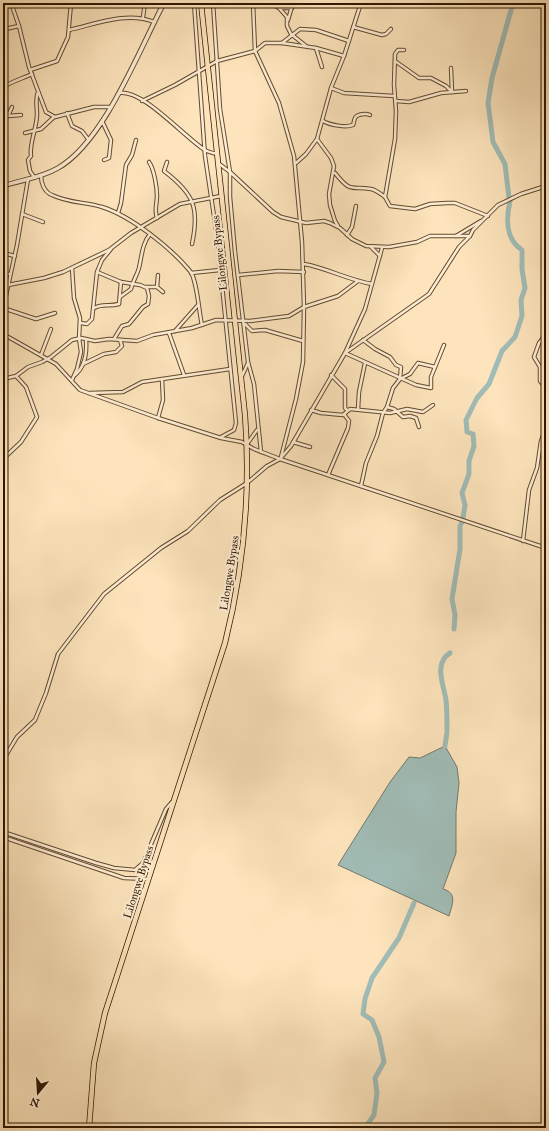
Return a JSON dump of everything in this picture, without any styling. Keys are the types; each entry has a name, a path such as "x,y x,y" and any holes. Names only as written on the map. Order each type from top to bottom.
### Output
{"main road":[{"name":"Lilongwe Bypass","path":"89,1128 91,1087 99,1038 112,989 175,799 228,630 243,551 248,483 247,444 201,3"}],"street":[{"path":"11,3 19,26 30,70 38,92 45,110 50,116 55,117"},
{"path":"30,70 55,62 68,39 71,3"},
{"path":"143,17 145,3"},
{"path":"3,186 41,176 69,161 88,139 119,93 164,3"},
{"path":"194,3 205,150 220,270 235,428 221,438"},
{"path":"213,3 220,109 230,172 230,197 238,276 248,362 254,384 261,452"},
{"path":"253,3 253,42 255,51 279,103 296,163 304,264 303,341 300,378 280,459"},
{"path":"270,3 279,8 288,20"},
{"path":"293,3 287,26 291,34 307,47"},
{"path":"296,163 306,154 317,139 331,88 344,56 361,3"},
{"path":"279,8 292,8"},
{"path":"69,30 112,20 143,17 154,22"},
{"path":"3,38 6,34 5,29 19,26"},
{"path":"353,27 382,35 391,30"},
{"path":"282,43 291,34 300,29 316,30 349,41"},
{"path":"142,101 175,85 217,61 255,51 265,43 282,43 316,48 344,56"},
{"path":"316,48 322,67"},
{"path":"385,197 394,139 396,51 404,50"},
{"path":"395,61 419,78 431,78 446,86 452,92"},
{"path":"451,68 452,92"},
{"path":"3,88 6,84 18,82 32,74"},
{"path":"331,88 344,93 394,96"},
{"path":"34,177 30,171 28,160 31,156 30,148 35,131 37,114 36,101 38,92"},
{"path":"119,93 127,92 142,101 158,111 205,150 217,154"},
{"path":"396,101 409,102 441,93 466,92"},
{"path":"8,116 12,107"},
{"path":"25,133 42,128 55,117 67,113 94,107 110,107"},
{"path":"37,114 45,110"},
{"path":"67,113 72,126 84,132 88,139"},
{"path":"3,117 21,115"},
{"path":"322,121 327,124 349,126 353,125 355,118 358,115 370,115"},
{"path":"101,120 112,143 109,158 104,160"},
{"path":"317,139 331,158 335,173 345,185 350,188 371,189 385,197 390,206 415,209 430,204 447,202 455,203 488,216"},
{"path":"118,213 121,203 126,166 132,155 136,140"},
{"path":"149,162 152,167 157,196 155,211 157,218"},
{"path":"167,162 164,171 186,190 193,201 196,218 192,244"},
{"path":"218,163 230,172 273,212 286,219 301,221 309,224 324,221 340,228"},
{"path":"335,173 329,194 330,205 335,221 347,235 361,244 370,247 382,248 417,242 430,236 470,236"},
{"path":"41,176 42,184 53,196 88,203 118,213 150,234 191,273 202,324"},
{"path":"28,179 15,256 3,309 36,319 55,313"},
{"path":"346,353 429,294 459,246 470,236 473,230 502,203 534,189 546,186"},
{"path":"8,285 50,277 72,268 114,246 139,228 180,204 222,196"},
{"path":"347,235 352,227 356,206"},
{"path":"22,214 43,222"},
{"path":"455,236 471,228 488,216"},
{"path":"120,297 130,290 138,270 144,242 150,234"},
{"path":"81,323 87,324 92,321 94,308 92,303 97,272 102,260 114,246"},
{"path":"370,247 380,256"},
{"path":"3,760 17,737 35,720 46,693 58,654 104,594 161,548 188,531 220,500 248,483 267,466 280,459 293,442 331,375 346,353 365,309 382,248"},
{"path":"3,253 15,256"},
{"path":"304,264 322,267 358,281 372,284"},
{"path":"72,268 74,298 81,323 79,338 81,352 72,380"},
{"path":"191,273 220,270"},
{"path":"238,276 278,271 304,272"},
{"path":"97,272 121,282 146,287 157,287 163,292"},
{"path":"3,274 10,274"},
{"path":"157,287 158,274"},
{"path":"3,379 16,376 28,367 48,359 69,340 79,338 95,341 114,339 137,341 153,335 169,333 216,320 244,322 289,316 304,308 338,296 358,281"},
{"path":"94,308 101,304 112,306 119,304 121,282"},
{"path":"114,339 122,326 129,324 142,307 148,304 149,296 146,287"},
{"path":"174,331 198,304"},
{"path":"244,322 252,331 265,330 303,341"},
{"path":"41,355 51,329"},
{"path":"169,333 184,375"},
{"path":"3,334 56,364 72,380 75,386 88,393 158,418 221,438 247,444 250,447 280,459 546,548"},
{"path":"546,334 539,343 534,357 540,367 540,381 546,388"},
{"path":"74,375 83,364 87,350 86,339"},
{"path":"83,364 104,354 116,352 122,346 120,340"},
{"path":"360,486 383,413 387,407 394,388 400,379 401,368 396,365 390,357 375,349 363,340"},
{"path":"346,353 400,379 420,387 431,388 431,377 444,345"},
{"path":"241,379 248,362"},
{"path":"358,410 359,392 365,363"},
{"path":"400,379 410,374 418,363 435,367"},
{"path":"88,393 123,392 140,382 230,369"},
{"path":"331,375 345,389 345,408 347,410"},
{"path":"3,459 21,442 37,417 26,387 16,376"},
{"path":"158,418 163,400 162,379"},
{"path":"347,410 383,413 397,412 407,409 423,412 434,405"},
{"path":"387,407 403,417 416,418 419,427"},
{"path":"311,410 321,413 344,414"},
{"path":"344,414 347,410"},
{"path":"328,475 348,428 349,421 344,414"},
{"path":"523,541 530,488 537,468 541,441 546,428"},
{"path":"247,444 258,429"},
{"path":"293,442 310,447"},
{"path":"3,832 96,863 114,868 135,870 143,863 166,809 175,799"},
{"path":"3,837 124,878 148,879"}],"water":[{"path":"445,746 457,767 459,783 456,812 456,853 443,889 451,893 453,900 449,916 338,865 390,782 409,757 420,758"}],"waterway":[{"path":"509,198 505,164 493,142 488,103 492,78 513,3"},
{"path":"463,518 465,505 462,493 469,474 469,461 474,446 473,434 467,432 466,420 477,398 489,384 502,351 515,337 522,316 521,300 525,288 522,269 522,250 512,240 508,228 510,201"},
{"path":"454,629 455,615 452,599 460,549 460,526 462,522"},
{"path":"447,729 446,698 441,678 441,667 442,661 450,653"},
{"path":"445,746 447,732"},
{"path":"365,1128 374,1115 377,1093 375,1078 384,1062 379,1037 372,1020 363,1014 365,999 372,978 399,938 414,903"}]}
